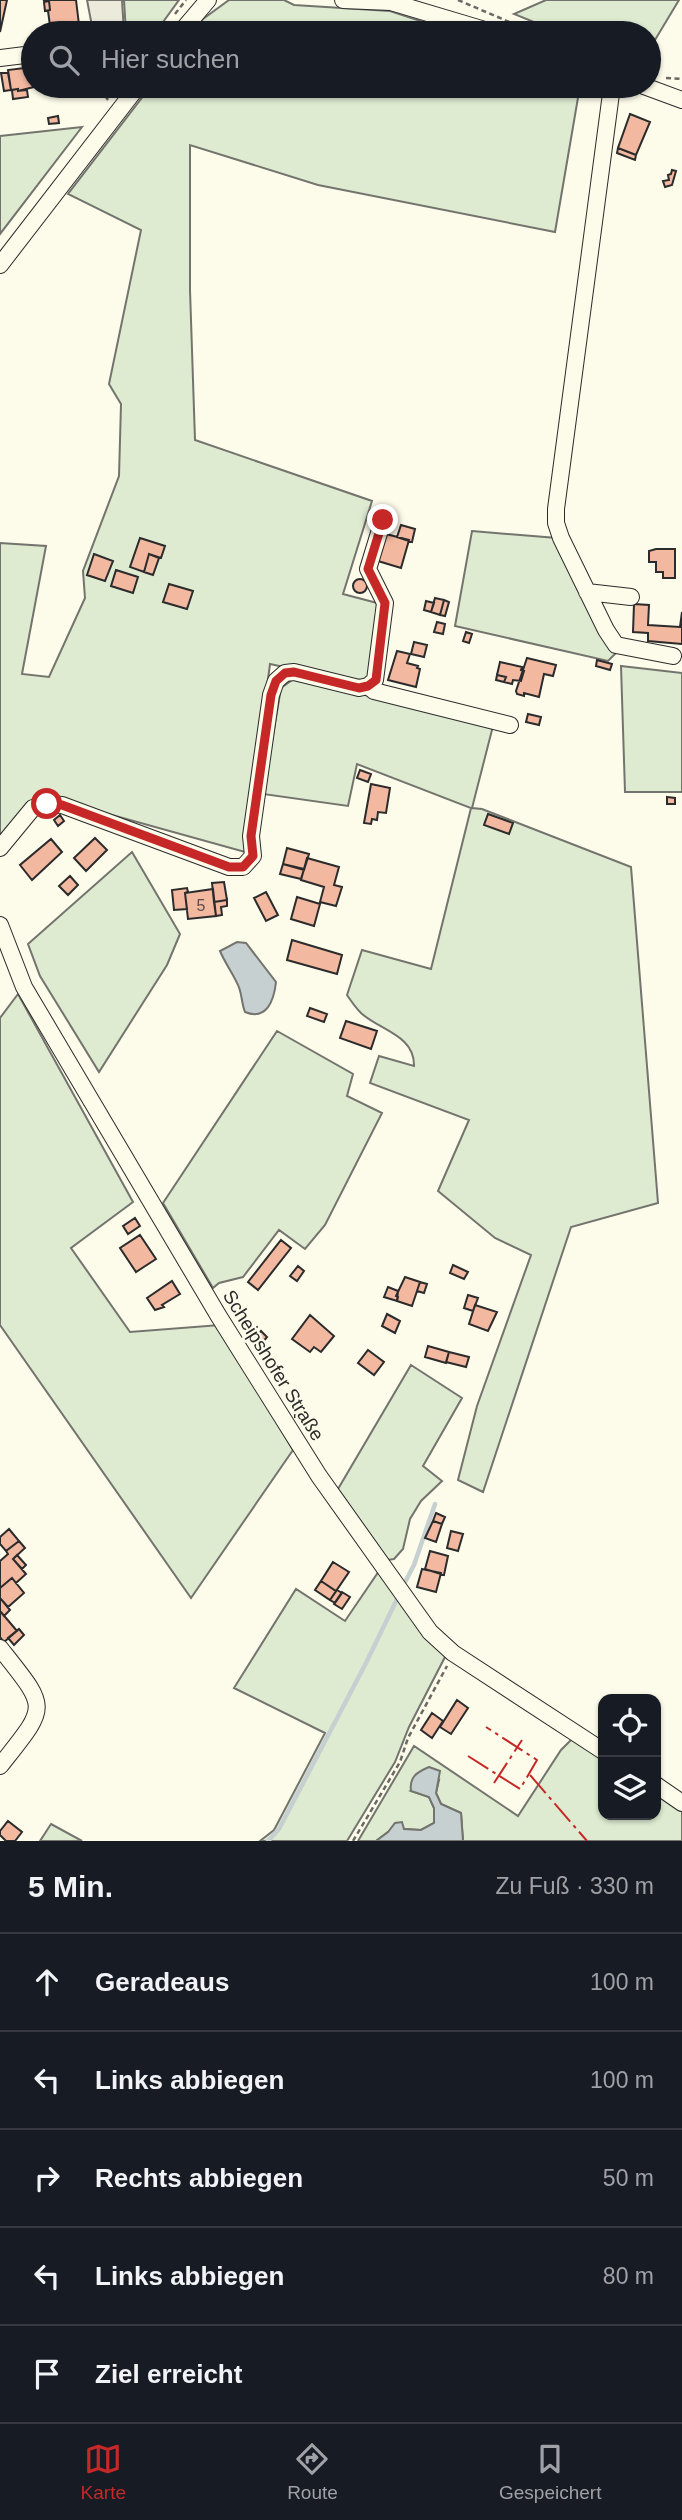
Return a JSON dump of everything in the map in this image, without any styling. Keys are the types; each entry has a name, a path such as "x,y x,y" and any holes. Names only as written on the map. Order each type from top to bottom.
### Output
{"street":[{"path":"190,21 208,0"},
{"path":"343,0 391,2 455,21"},
{"path":"0,58 21,55"},
{"path":"661,92 682,100"},
{"path":"1,261 129,98"},
{"path":"610,98 556,523 606,631 616,645 673,656"},
{"path":"0,848 33,808 47,804 62,805 229,867 243,867 253,856 251,836 271,695 276,681 285,673 294,672 359,688 376,680 385,603 368,569 383,520"},
{"path":"587,592 631,597"},
{"path":"368,686 374,691 510,725"},
{"name":"Scheipshofer Straße","path":"0,925 24,987 218,1315 319,1476 430,1632 453,1653 598,1748"},
{"path":"0,1648 32,1688 38,1702 38,1712 32,1726 0,1766"},
{"path":"661,1788 682,1803"}],"path":[{"path":"458,0 507,21"},
{"path":"107,98 110,103"},
{"path":"353,1841 400,1762 408,1738 453,1653"}],"green space":[{"path":"124,0 179,0 164,21 125,21"},
{"path":"229,0 284,0 294,5 390,11 420,21 201,21"},
{"path":"546,0 679,0 661,30 661,21 531,21 514,14"},
{"path":"142,98 578,98 555,232 318,185 190,145 190,290 195,440 372,501 343,594 381,604 369,679 357,683 270,664 245,852 51,798 41,799 27,806 0,837 0,543 46,546 22,674 49,677 85,598 83,571 119,476 121,404 109,384 141,230 68,194"},
{"path":"82,127 0,234 0,136"},
{"path":"472,531 557,538 618,651 608,661 455,626"},
{"path":"621,666 682,673 682,792 625,792"},
{"path":"295,678 493,726 472,808 482,809 631,867 658,1203 571,1227 483,1492 458,1480 477,1406 531,1255 495,1238 438,1191 469,1120 370,1083 379,1056 414,1066 413,1056 402,1040 368,1019 347,995 362,950 431,969 471,808 357,764 348,806 263,794 281,688"},
{"path":"132,852 180,934 167,965 99,1072 40,976 28,944"},
{"path":"18,994 133,1202 71,1248 130,1332 220,1325 293,1450 191,1598 0,1325 0,1018"},
{"path":"277,1031 353,1074 347,1096 382,1113 325,1225 305,1249 279,1230 243,1277 219,1283 213,1288 163,1203"},
{"path":"411,1365 462,1398 423,1466 442,1481 421,1501 410,1519 403,1549 394,1559 388,1560 338,1489"},
{"path":"379,1571 446,1655 409,1727 395,1762 347,1841 260,1841 274,1830 325,1733 234,1688 296,1589 345,1621"},
{"path":"572,1739 598,1756 598,1820 661,1820 661,1797 682,1811 682,1841 463,1841 461,1813 441,1804 436,1793 439,1780 411,1791 429,1797 434,1808 434,1823 421,1830 388,1832 376,1841 358,1841 414,1746 518,1816 561,1750"},
{"path":"51,1824 82,1841 40,1841"}],"shaded area":[{"path":"87,0 122,0 123,21 91,21"},
{"path":"237,942 246,943 276,982 271,1002 259,1014 245,1012 239,986 220,951"},
{"path":"429,1767 440,1771 436,1793 441,1804 461,1813 463,1841 376,1841 395,1823 402,1822 404,1829 421,1830 434,1823 434,1808 429,1797 411,1791 411,1782 415,1776"}],"building":[{"path":"0,0 7,0 0,32"},
{"path":"43,0 76,0 79,21 49,21 49,1"},
{"path":"49,1 50,10 45,11 44,2"},
{"path":"21,68 21,90 11,90 8,70"},
{"path":"1,73 8,73 11,90 4,91"},
{"path":"12,90 21,91 21,98 13,99"},
{"path":"630,114 650,122 636,155 618,148"},
{"path":"58,116 59,123 49,124 48,118"},
{"path":"618,148 636,155 635,160 617,153"},
{"path":"672,170 676,171 672,185 665,187 663,181 669,180 668,175"},
{"path":"401,525 415,529 412,542 397,537"},
{"path":"386,534 409,540 401,568 378,561"},
{"path":"140,538 165,546 161,558 149,554 144,572 130,567"},
{"path":"675,549 675,578 663,578 663,572 656,572 656,562 649,562 649,551"},
{"path":"94,554 113,561 105,581 87,575"},
{"path":"149,554 159,558 153,575 144,572"},
{"path":"116,570 138,577 133,593 111,586"},
{"path":"360,579 365,581 365,591 360,593 355,591 353,586 355,581"},
{"path":"169,584 193,591 187,609 163,602"},
{"path":"435,598 444,600 440,615 431,612"},
{"path":"444,600 449,602 445,616 440,615"},
{"path":"426,601 434,603 431,612 424,610"},
{"path":"634,604 649,605 648,625 680,627 682,612 682,644 648,641 648,633 633,632"},
{"path":"437,622 445,624 443,634 434,632"},
{"path":"466,632 472,634 469,643 463,641"},
{"path":"414,642 427,645 424,657 411,654"},
{"path":"397,651 410,654 407,663 420,669 416,687 388,680"},
{"path":"527,658 556,665 553,676 544,674 539,697 524,693 524,696 516,691"},
{"path":"597,660 612,664 610,670 596,666"},
{"path":"500,662 522,667 521,670 524,671 521,681 513,680 512,684 504,682 506,677 497,675"},
{"path":"497,675 506,677 504,682 496,680"},
{"path":"528,714 541,717 539,725 526,722"},
{"path":"360,770 371,774 368,782 357,778"},
{"path":"371,784 390,788 386,813 378,812 377,820 372,819 371,824 364,823"},
{"path":"667,797 675,798 675,804 667,804"},
{"path":"488,814 513,823 509,834 484,825"},
{"path":"60,815 64,821 58,826 54,820"},
{"path":"95,838 107,850 86,871 74,858"},
{"path":"51,839 62,852 32,880 20,865"},
{"path":"287,848 309,854 304,870 283,864"},
{"path":"307,858 339,867 334,885 342,887 336,906 320,902 324,887 301,880"},
{"path":"283,864 304,869 301,879 280,874"},
{"path":"70,876 78,885 68,895 59,886"},
{"path":"224,882 227,900 214,902 212,883"},
{"path":"187,888 187,909 174,910 172,890"},
{"path":"213,889 216,916 188,919 185,893"},
{"path":"266,892 278,915 266,921 254,898"},
{"path":"297,897 320,904 314,926 291,919"},
{"path":"227,900 227,906 221,907 222,915 216,916 214,902"},
{"path":"292,940 342,955 337,974 287,960"},
{"path":"310,1008 327,1014 324,1022 307,1016"},
{"path":"346,1021 377,1031 371,1049 340,1038"},
{"path":"135,1218 140,1226 128,1234 123,1226"},
{"path":"140,1235 156,1259 136,1272 120,1248"},
{"path":"281,1240 291,1248 258,1290 248,1282"},
{"path":"453,1265 468,1272 464,1279 450,1273"},
{"path":"298,1266 304,1271 297,1281 290,1276"},
{"path":"405,1277 420,1282 412,1306 397,1301 396,1296"},
{"path":"172,1281 180,1294 162,1305 164,1307 155,1310 147,1298"},
{"path":"420,1282 427,1284 424,1293 417,1291"},
{"path":"388,1287 398,1291 397,1301 384,1297"},
{"path":"468,1295 478,1298 473,1311 464,1308"},
{"path":"475,1305 497,1312 488,1331 469,1324"},
{"path":"387,1314 400,1321 395,1333 382,1326"},
{"path":"310,1315 334,1336 321,1352 314,1347 310,1352 292,1339"},
{"path":"261,1331 267,1337 262,1343 255,1337"},
{"path":"428,1346 449,1352 446,1363 425,1357"},
{"path":"368,1350 384,1362 374,1375 358,1363"},
{"path":"449,1352 469,1357 466,1367 446,1362"},
{"path":"295,1409 304,1409 304,1417 295,1417"},
{"path":"436,1513 445,1517 442,1524 433,1521"},
{"path":"433,1521 442,1524 436,1542 425,1538"},
{"path":"9,1529 19,1541 6,1551 0,1544 0,1537"},
{"path":"451,1531 463,1534 458,1551 447,1548"},
{"path":"19,1541 25,1548 13,1559 26,1574 16,1583 12,1578 0,1588 0,1561 8,1554 6,1551"},
{"path":"430,1551 448,1556 444,1575 425,1569"},
{"path":"17,1555 26,1565 22,1569 13,1559"},
{"path":"333,1562 349,1572 336,1591 321,1581"},
{"path":"422,1569 441,1573 436,1592 417,1587"},
{"path":"12,1578 24,1593 8,1607 0,1598 0,1588"},
{"path":"321,1581 336,1591 330,1600 315,1590"},
{"path":"337,1590 342,1593 335,1603 330,1600"},
{"path":"342,1592 350,1597 342,1609 334,1604"},
{"path":"0,1598 10,1610 4,1616 0,1611"},
{"path":"0,1611 17,1631 4,1642 0,1637"},
{"path":"19,1629 24,1635 14,1645 8,1638"},
{"path":"457,1700 468,1708 451,1734 440,1727"},
{"path":"432,1713 443,1721 432,1738 421,1730"},
{"path":"8,1821 22,1832 15,1841 6,1841 0,1835"}],"waterway":[{"path":"403,1586 414,1565 435,1504"},
{"path":"268,1841 279,1829 398,1597"}],"power":[{"path":"468,1756 520,1789 537,1760 486,1727"},
{"path":"494,1783 522,1740"},
{"path":"530,1775 587,1841"}],"route":[{"path":"47,804 62,805 229,867 243,867 253,856 251,836 271,695 276,681 285,673 294,672 359,688 376,680 385,603 368,569 383,520"}]}
